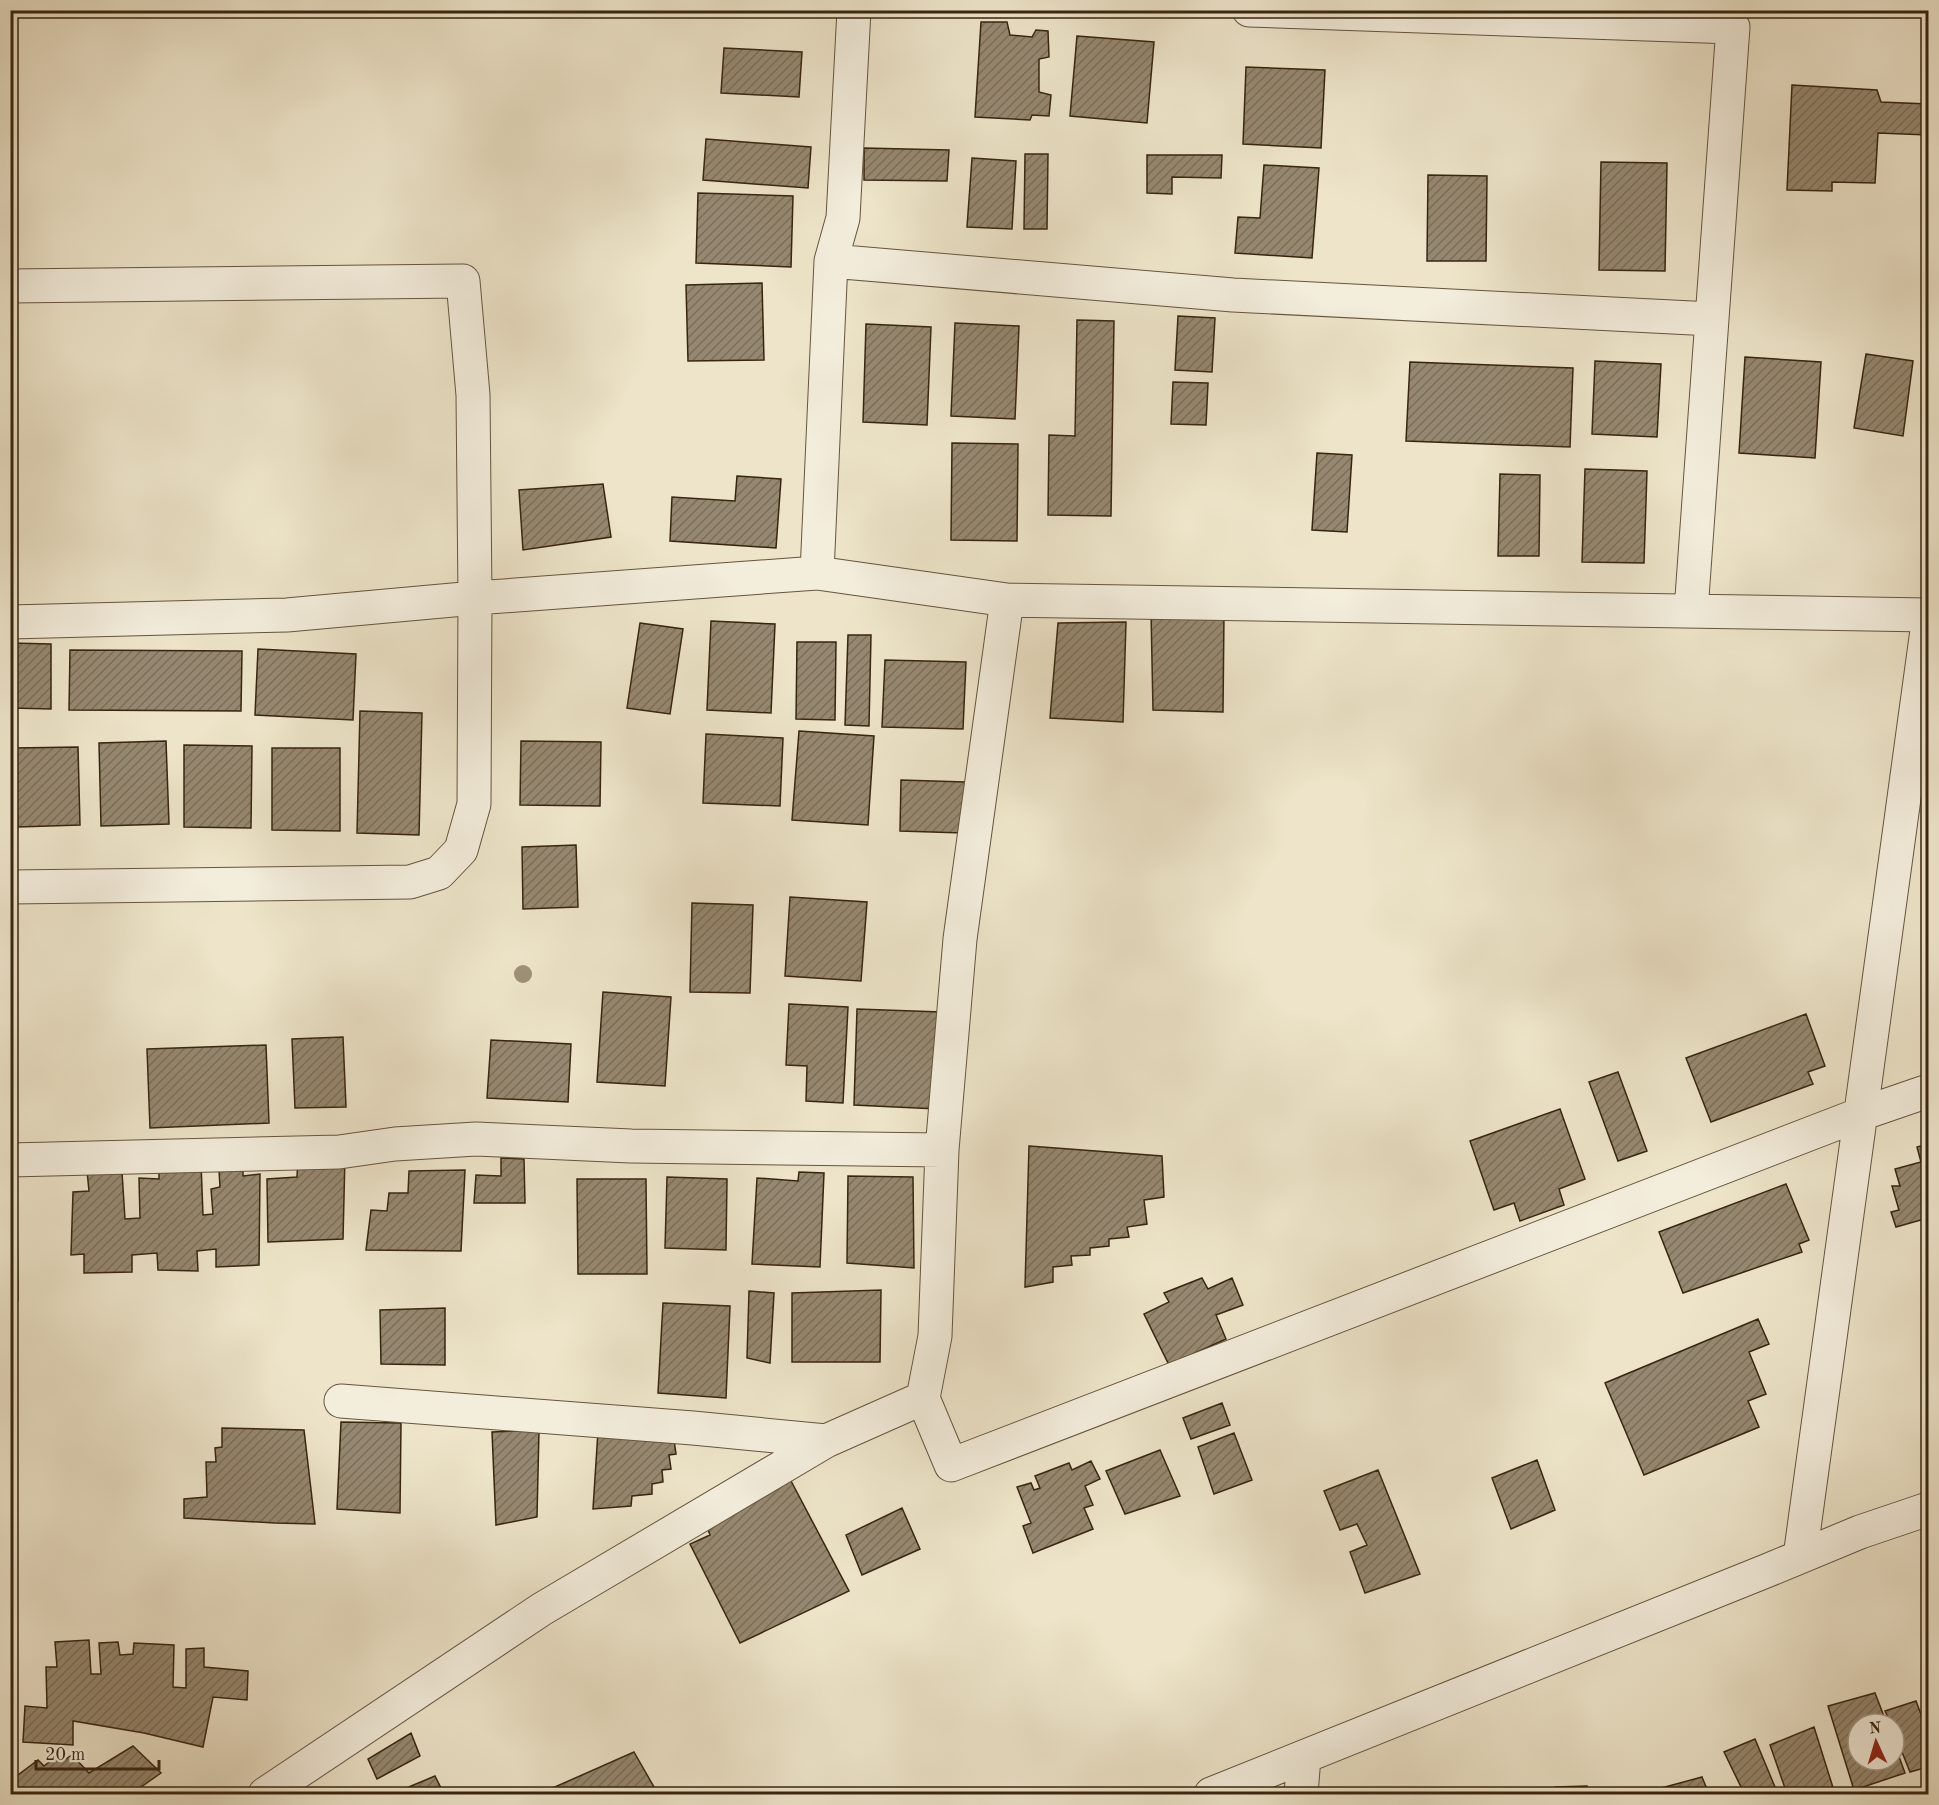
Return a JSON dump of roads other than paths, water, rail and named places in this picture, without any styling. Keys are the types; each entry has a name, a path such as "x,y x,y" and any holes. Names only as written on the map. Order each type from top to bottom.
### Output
{"street":[{"path":"817,573 831,261 843,218 854,10"},
{"path":"1249,10 1734,27 1691,611"},
{"path":"831,261 1233,295 1713,319"},
{"path":"10,286 463,281 473,395 475,598 474,804 461,850 439,873 410,882 10,887"},
{"path":"10,622 287,615 475,598 817,573 1006,600 1929,615"},
{"path":"1006,600 960,939 942,1150 934,1336 923,1398 951,1465 1861,1114 1929,1091"},
{"path":"1800,1557 1929,623"},
{"path":"10,1160 339,1152 395,1144 476,1139 631,1146 942,1150"},
{"path":"265,1794 542,1609 826,1440 923,1398"},
{"path":"341,1401 826,1440"},
{"path":"1211,1794 1860,1532 1929,1509"},
{"path":"1301,1794 1304,1757"}]}
